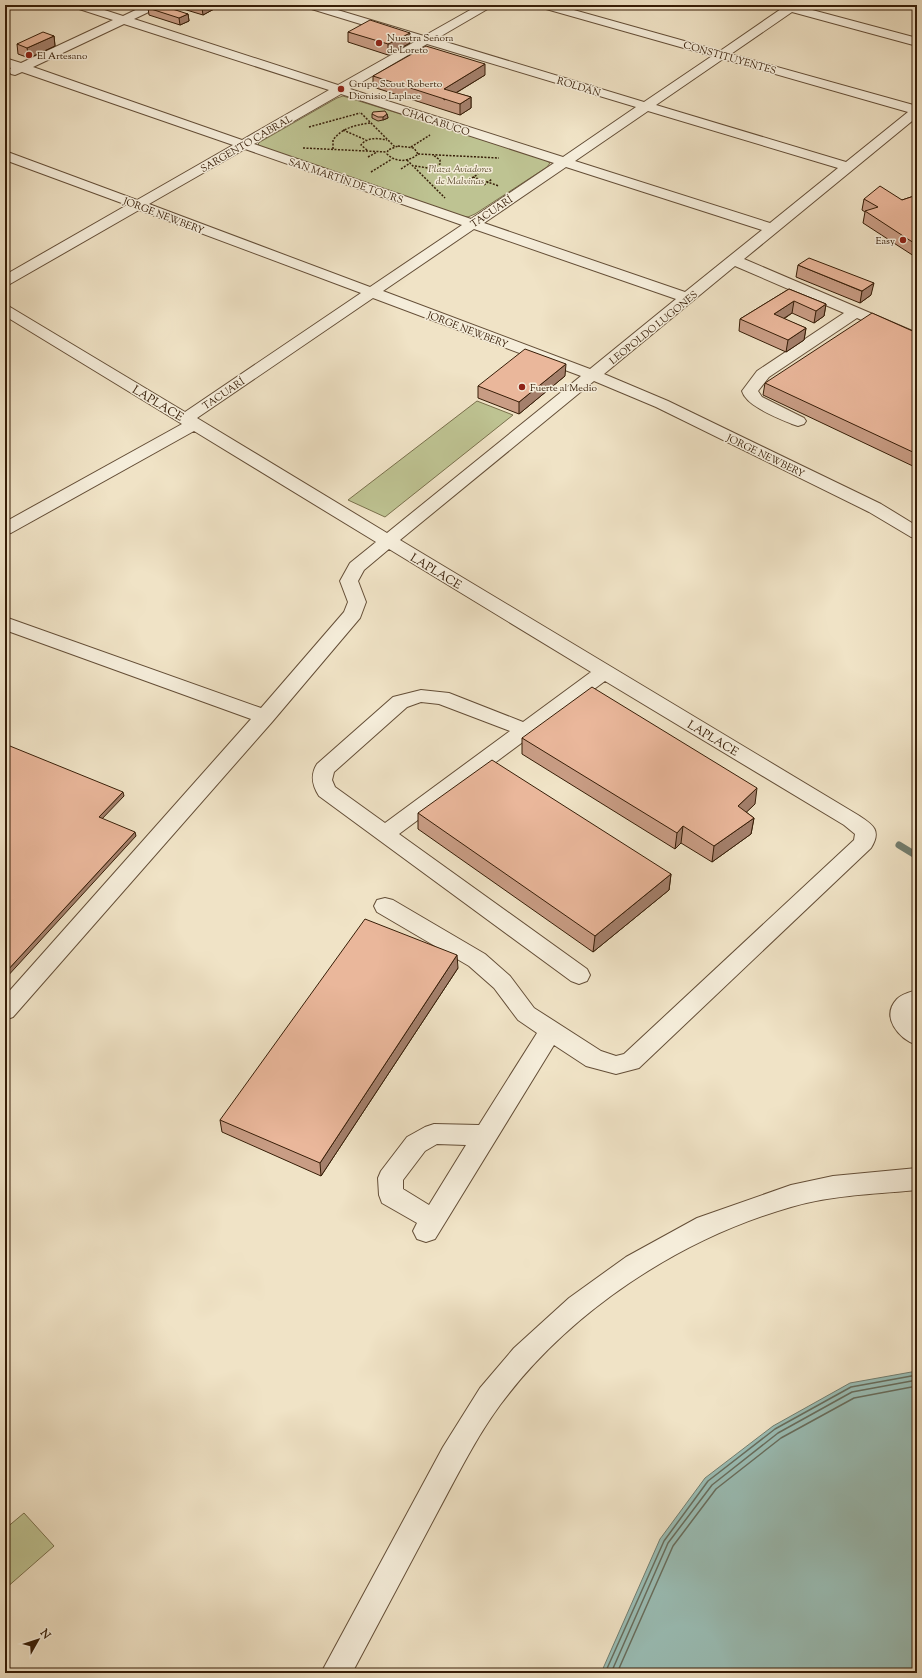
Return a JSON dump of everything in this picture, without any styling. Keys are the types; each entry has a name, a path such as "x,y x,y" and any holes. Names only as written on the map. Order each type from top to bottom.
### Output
{"street":[{"name":"CHACABUCO","path":"77,5 773,229"},
{"path":"5,76 156,5"},
{"name":"ROLDÁN","path":"309,5 848,167"},
{"name":"SARGENTO CABRAL","path":"5,281 487,5"},
{"name":"CONSTITUYENTES","path":"543,5 917,111"},
{"path":"789,6 917,42"},
{"name":"TACUARÍ","path":"5,529 189,422 371,292 721,55 789,6"},
{"name":"SAN MARTÍN DE TOURS","path":"5,62 687,298"},
{"name":"LEOPOLDO LUGONES","path":"5,1011 265,717 353,614 357,602 349,581 356,567 917,111"},
{"name":"JORGE NEWBERY","path":"5,155 593,375 669,408 875,508 917,533"},
{"path":"734,260 917,339"},
{"name":"LAPLACE","path":"5,310 851,820 866,831 864,843 631,1061 616,1065 594,1059 551,1030"},
{"path":"798,421 756,400 751,395 750,391 763,374 856,312"},
{"path":"5,623 265,717"},
{"path":"384,834 604,672"},
{"path":"526,730 442,698 421,696 400,702 324,770 322,780 326,791 579,975"},
{"path":"385,906 477,960 502,982 526,1014 551,1030 430,1226 391,1195 390,1178 416,1144 434,1134 486,1135"},
{"path":"917,999 904,1006 901,1012 904,1025 917,1036"},
{"path":"336,1673 453,1456 490,1397 523,1357 578,1306 635,1265 706,1226 791,1196 833,1187 917,1179"}],"path":[{"path":"339,90 395,147"},
{"path":"333,149 333,140 342,130 356,125 371,123"},
{"path":"342,130 366,140"},
{"path":"372,151 362,147 362,143 366,140 376,138 388,140"},
{"path":"303,148 387,152 395,147 411,147 416,150 418,154"},
{"path":"368,157 378,152"},
{"path":"387,152 388,156 392,159"},
{"path":"354,183 392,159 408,160 418,154 501,158"},
{"path":"413,165 425,168 440,164 440,160 431,155"},
{"path":"408,160 472,224"},
{"path":"401,169 411,163"},
{"path":"470,180 478,174"},
{"path":"473,177 518,192"},
{"path":"484,185 492,180"}],"green space":[{"name":"Plaza Aviadores de Malvinas","path":"343,96 544,159 550,163 547,167 475,214 468,217 261,147 258,144 337,98"},
{"path":"477,401 513,415 385,517 348,500"},
{"path":"24,1513 54,1546 5,1589 5,1529"}],"water":[{"path":"917,1371 917,1673 601,1673 660,1539 705,1478 773,1426 850,1383"}],"building":[{"path":"154,5 160,5 188,14 179,18 148,8"},
{"path":"193,5 208,5 202,8"},
{"path":"370,20 410,33 388,44 348,32"},
{"path":"43,32 54,36 27,48 17,44"},
{"path":"426,46 485,64 444,89 471,97 460,104 373,76"},
{"path":"385,111 387,114 383,117 378,117 372,114 373,112"},
{"name":"Easy","path":"880,186 902,200 917,195 917,245 865,211 878,207 864,199"},
{"path":"809,258 874,283 862,291 798,265"},
{"path":"789,289 826,304 816,311 794,301 774,314 806,328 788,340 740,319"},
{"path":"872,313 917,333 917,454 765,383"},
{"path":"525,349 566,364 519,402 478,386"},
{"path":"592,687 757,788 738,806 754,818 714,846 683,826 677,833 522,738"},
{"path":"5,744 123,792 99,817 135,832 5,973"},
{"path":"492,760 671,874 595,936 418,813"},
{"path":"365,919 457,955 320,1163 220,1120"}],"waterway":[{"path":"899,845 917,856"}],"place":[{"name":"Nuestra Señora de Loreto","path":"379,43"},
{"name":"El Artesano","path":"29,55"},
{"name":"Grupo Scout Roberto Dionisio Laplace","path":"341,89"},
{"name":"Easy","path":"903,240"},
{"name":"Fuerte al Medio","path":"522,387"}]}
